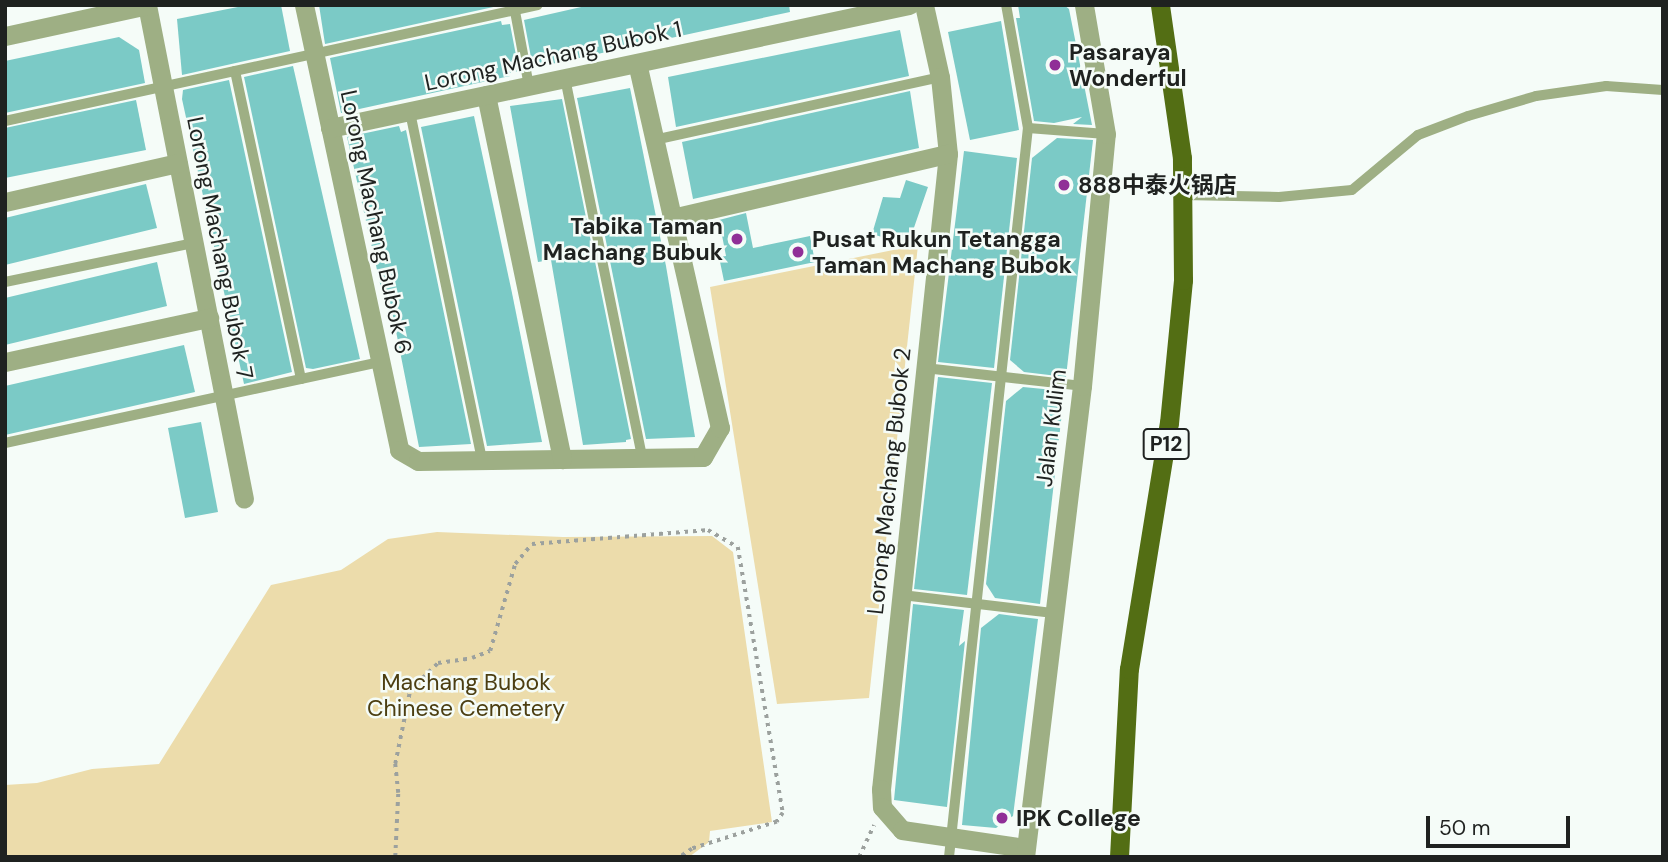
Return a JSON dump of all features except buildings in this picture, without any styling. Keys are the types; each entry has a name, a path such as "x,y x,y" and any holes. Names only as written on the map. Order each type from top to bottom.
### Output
{"main road":[{"name":"P12","path":"1119,857 1129,669 1169,423 1184,280 1183,195 1176,102 1160,5"}],"street":[{"path":"5,36 147,5"},
{"name":"Lorong Machang Bubok 7","path":"147,5 244,499"},
{"name":"Lorong Machang Bubok 6","path":"304,5 399,450 418,460 482,460"},
{"name":"Lorong Machang Bubok 1","path":"331,128 909,5"},
{"name":"Lorong Machang Bubok 2","path":"882,807 881,789 948,154 940,77 924,5"},
{"name":"Jalan Kulim","path":"1026,853 1082,386 1106,134 1084,5"},
{"path":"482,460 703,457 720,428 637,63"},
{"path":"486,95 562,459"},
{"path":"672,218 948,154"},
{"path":"5,202 178,163"},
{"path":"5,362 209,318"},
{"path":"882,807 902,830 949,848 1026,853"}],"lane":[{"path":"5,121 514,8 538,5"},
{"path":"949,848 1028,128 1006,5"},
{"path":"514,8 529,86"},
{"path":"235,71 301,379"},
{"path":"654,141 940,77"},
{"path":"565,79 642,458"},
{"path":"1183,195 1279,197 1352,190 1418,135 1468,116 1536,96 1583,89 1606,86 1663,90"},
{"path":"410,111 482,460"},
{"path":"1028,128 1106,134"},
{"path":"5,282 194,243"},
{"path":"5,443 380,362"},
{"path":"925,368 1082,386"},
{"path":"902,595 1054,613"}],"path":[{"path":"396,857 398,793 395,764 410,690 438,663 472,658 490,650 515,564 532,544 708,530 738,547 783,813 777,822 692,849 680,857"},
{"path":"859,857 882,807"}],"green space":[{"path":"918,245 869,698 777,704 710,287"},
{"name":"Machang Bubok Chinese Cemetery","path":"437,532 563,537 712,536 733,552 772,822 710,831 709,842 689,857 5,857 5,785 37,783 92,769 159,764 271,585 341,570 388,539"}],"place":[{"name":"Pasaraya Wonderful","path":"1055,65"},
{"name":"888中泰火锅店","path":"1064,185"},
{"name":"Tabika Taman Machang Bubuk","path":"737,239"},
{"name":"Pusat Rukun Tetangga Taman Machang Bubok","path":"798,252"},
{"name":"IPK College","path":"1002,818"}]}
